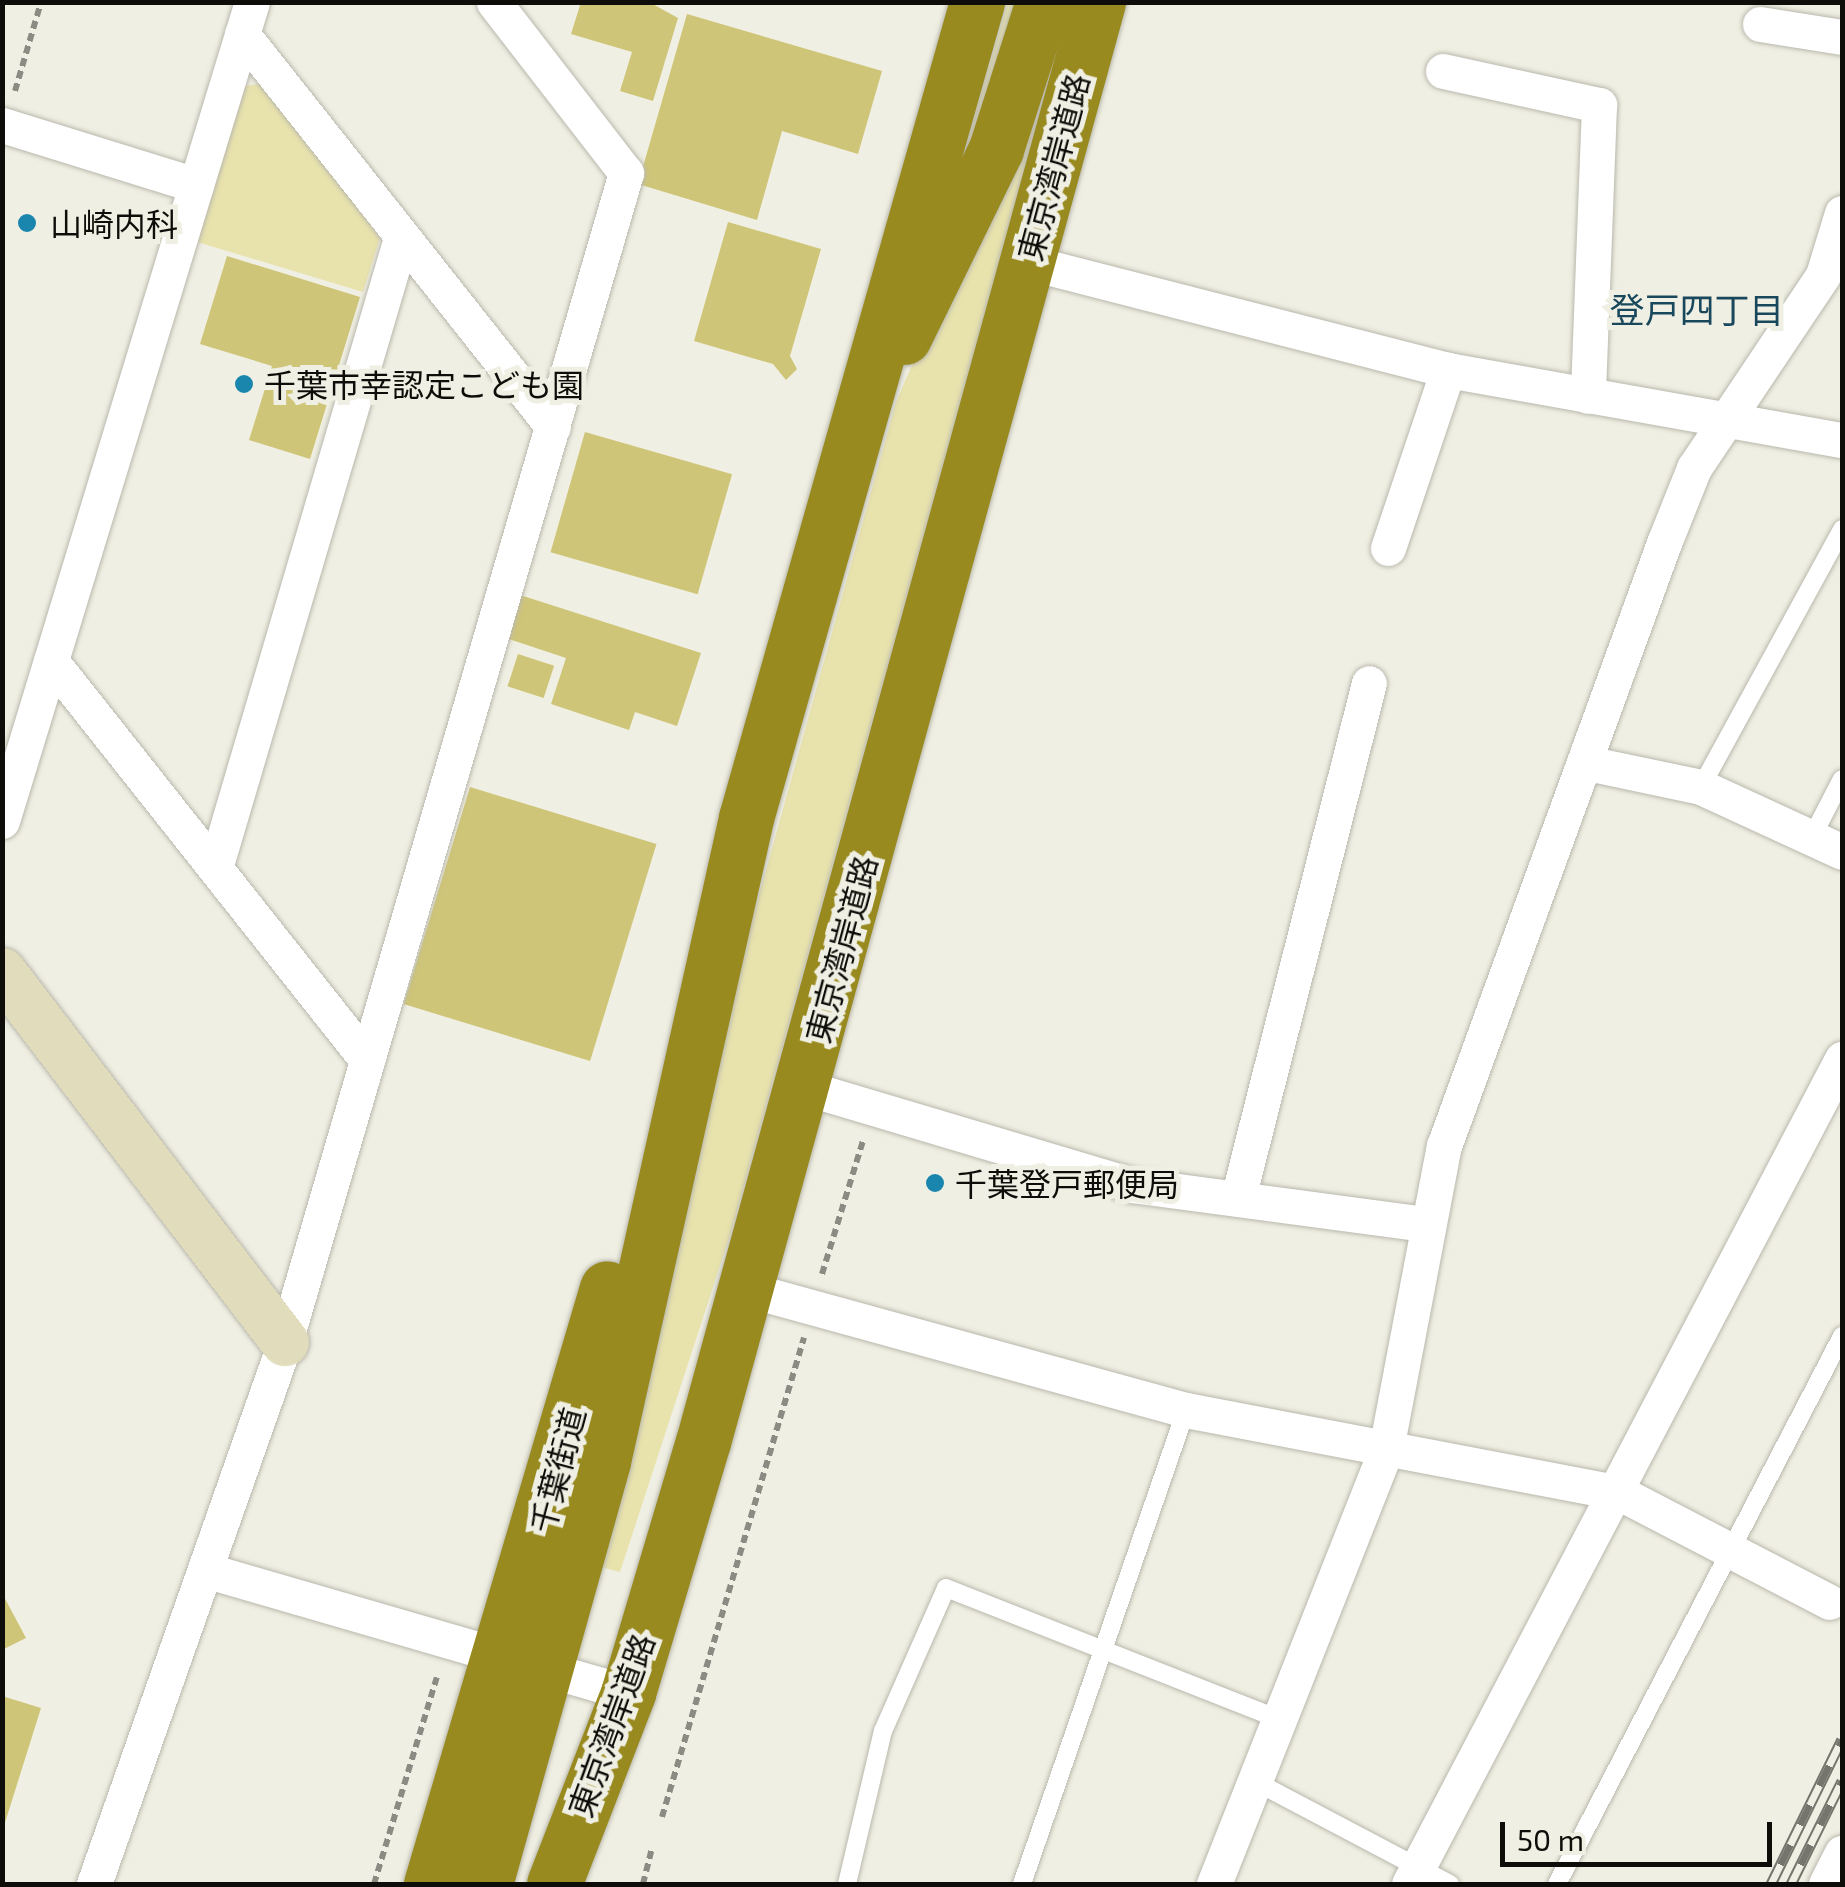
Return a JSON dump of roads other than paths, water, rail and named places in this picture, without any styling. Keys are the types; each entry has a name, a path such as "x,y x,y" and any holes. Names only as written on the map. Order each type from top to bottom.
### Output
{"highway":[{"path":"861,414 977,2"},
{"path":"861,414 967,216 1043,2"},
{"name":"東京湾岸道路","path":"554,1884 628,1693 746,1289 1098,2"},
{"name":"千葉街道","path":"431,1884 526,1663 654,1120 688,1060 746,818 861,414"},
{"path":"485,1884 526,1663"},
{"path":"591,1884 628,1755 628,1693"}],"street":[{"path":"94,1884 285,1342 626,173 494,2"},
{"path":"247,18 401,238 553,427"},
{"path":"2,821 247,18"},
{"path":"1760,24 1842,36"},
{"path":"1443,71 1598,106 1588,396"},
{"path":"2,125 196,185"},
{"path":"1214,1884 1260,1784 1386,1449 1423,1224 1489,1016 1588,763 1694,468 1832,281 1842,213"},
{"path":"216,865 401,238"},
{"path":"1027,262 1448,370 1733,417 1842,440"},
{"path":"1388,548 1448,370"},
{"path":"52,661 367,1060"},
{"path":"1240,1194 1369,683"},
{"path":"1588,763 1701,788 1827,845"},
{"path":"2,972 285,1342"},
{"path":"1413,1876 1620,1493 1842,1059"},
{"path":"803,1087 1132,1185 1240,1194 1423,1224"},
{"path":"746,1289 1186,1410 1620,1493 1829,1602"},
{"path":"204,1570 628,1693"},
{"path":"1826,1884 1842,1853"}],"lane":[{"path":"1701,788 1842,529"},
{"path":"1827,845 1842,779"},
{"path":"1557,1884 1842,1336"},
{"path":"1022,1884 1186,1410"},
{"path":"847,1884 883,1730 946,1588 1105,1647 1284,1722"},
{"path":"1260,1784 1413,1876 1450,1884"}],"railway":[{"path":"1771,1884 1842,1739"},
{"path":"1791,1884 1842,1781"}],"place":[{"name":"山崎内科","path":"27,223"},
{"name":"千葉市幸認定こども園","path":"244,384"},
{"name":"千葉登戸郵便局","path":"935,1183"}],"district":[{"name":"登戸四丁目","path":"1697,309"}]}
